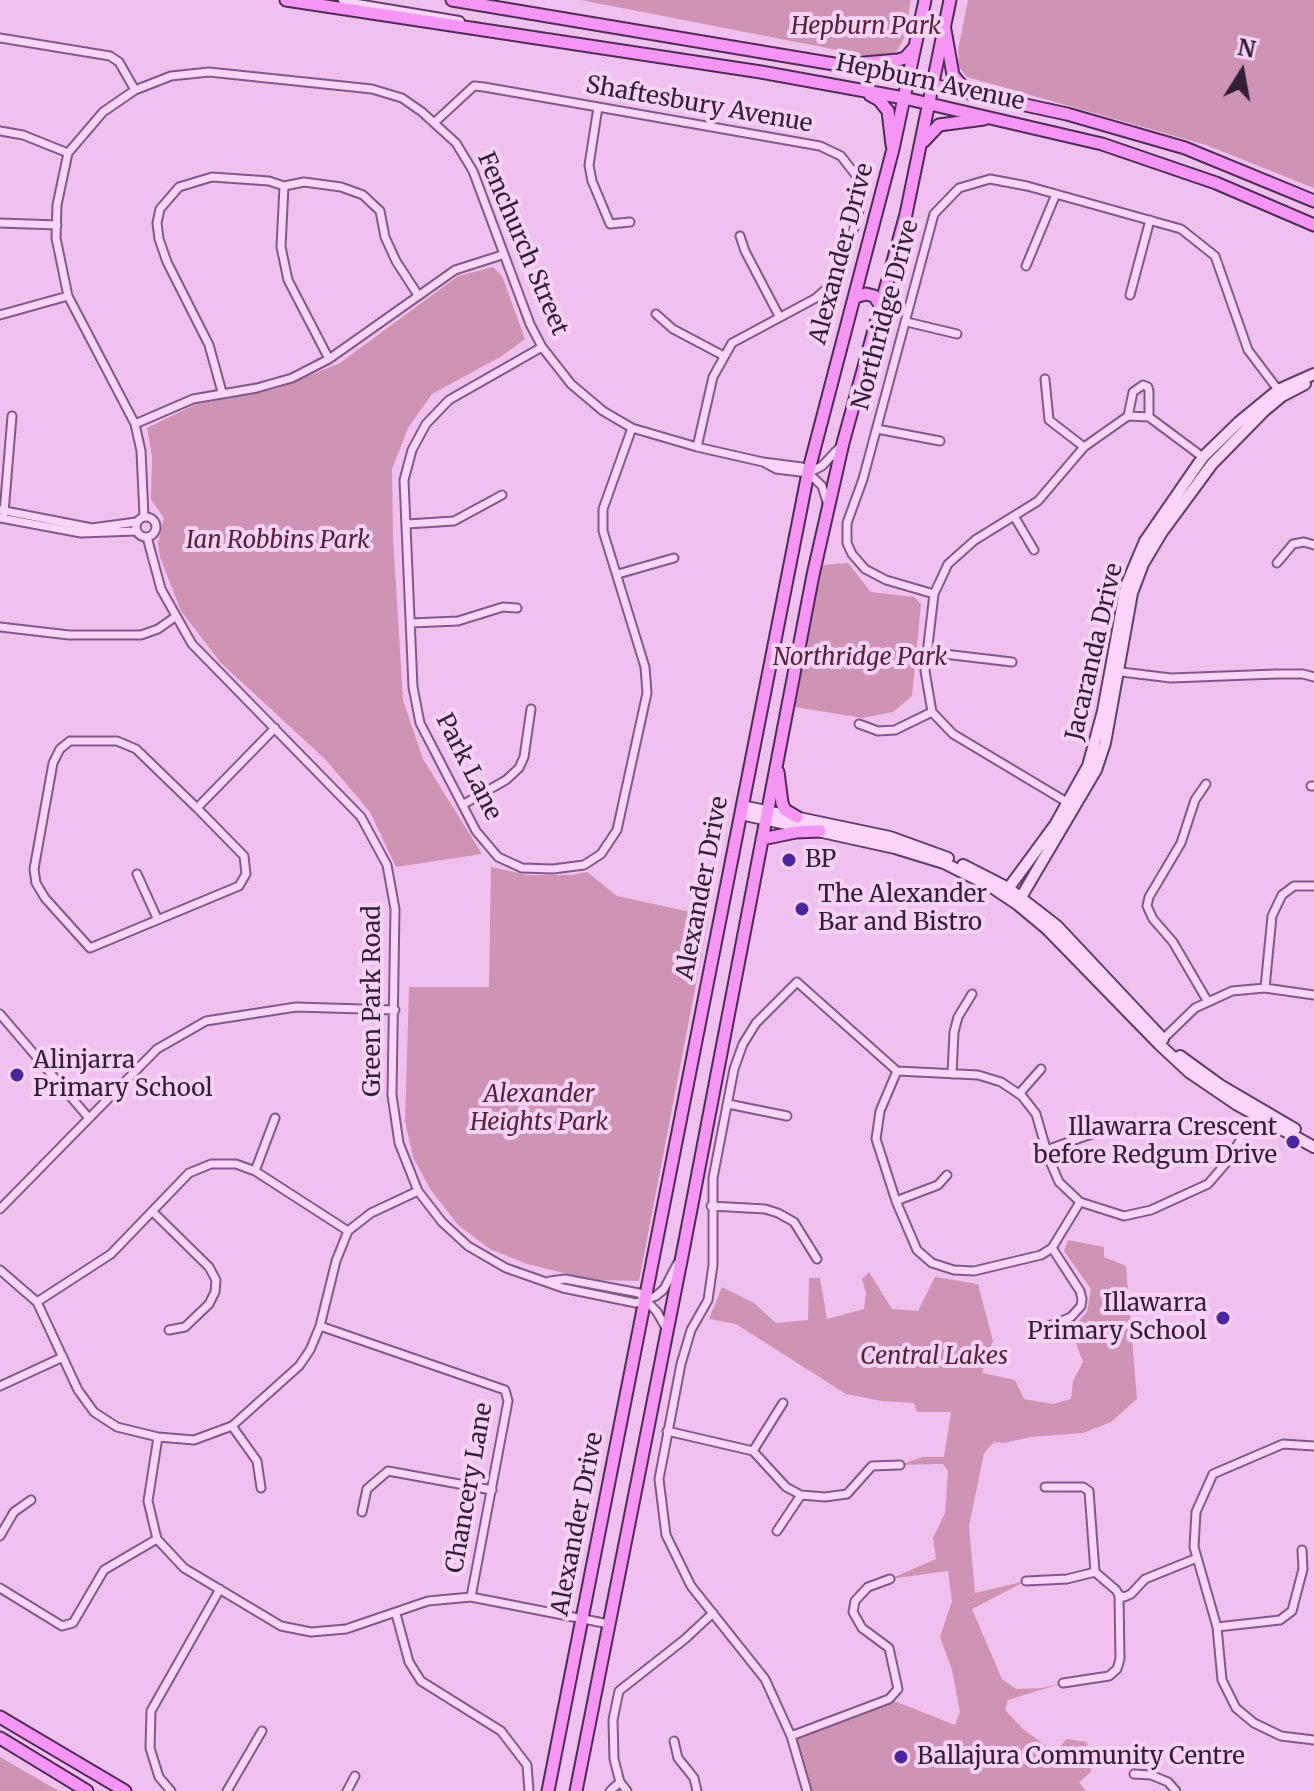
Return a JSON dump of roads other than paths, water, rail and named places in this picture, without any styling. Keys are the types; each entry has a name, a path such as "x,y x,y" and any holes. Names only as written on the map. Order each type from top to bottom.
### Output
{"main road":[{"name":"Hepburn Avenue","path":"286,0 761,72 904,98 1102,144 1252,197 1314,225"},
{"path":"344,0 357,5 443,18 468,28"},
{"name":"Hepburn Avenue","path":"452,0 840,65 1080,117 1146,135 1224,162 1314,201"},
{"name":"Alexander Drive","path":"548,1791 808,473 893,149 925,0"},
{"name":"Alexander Drive","path":"576,1791 828,507 922,144 950,0"},
{"path":"944,26 953,75 967,92"},
{"path":"840,65 898,60 905,58 916,47"},
{"path":"862,90 879,100 888,111 893,149"},
{"path":"922,144 939,125 992,118"},
{"path":"855,297 866,294 874,296 881,306"},
{"name":"Jacaranda Drive","path":"1006,891 1096,770 1105,743 1113,671 1132,593 1143,564 1162,532 1208,461 1280,393 1314,374"},
{"name":"Jacaranda Drive","path":"1280,393 1314,381"},
{"path":"777,760 782,803 788,812 797,817"},
{"name":"Jacaranda Drive","path":"1019,901 1072,805"},
{"path":"742,810 874,842 944,863 1006,891"},
{"path":"767,815 797,817 912,843 976,870 1057,926 1160,1041 1257,1112 1314,1147"},
{"path":"762,839 783,833 820,831"},
{"path":"1257,1112 1314,1140"},
{"path":"0,1717 121,1789"},
{"path":"0,1738 87,1791"}],"street":[{"path":"0,38 110,56 119,62 135,90"},
{"name":"Fenchurch Street","path":"144,516 141,451 135,424 68,296 56,238 57,205 68,153 103,112 135,90 171,76 209,72 372,89 402,98 435,122 456,143 473,171 502,255 542,347 571,384 603,411 632,428 697,447 802,467 808,473"},
{"name":"Shaftesbury Avenue","path":"435,122 474,86 820,146 841,156 858,178 863,196 840,277 816,298 732,343 713,377 697,447"},
{"path":"598,107 589,165 592,181 610,224 630,222"},
{"path":"0,131 23,135 68,153"},
{"path":"222,392 209,345 163,250 157,223 160,209 179,187 212,177 269,181 284,186 304,182 341,187 363,195 380,211 385,237 418,295"},
{"name":"Northridge Drive","path":"934,594 886,580 865,569 847,543 847,523 877,429 934,214 959,188 990,179 1181,229 1215,256 1248,350 1280,393"},
{"path":"284,186 281,247 288,280 329,359"},
{"path":"1026,266 1056,194"},
{"path":"1130,295 1150,220"},
{"path":"0,223 57,225"},
{"path":"740,236 779,316"},
{"path":"135,424 193,399 257,388 292,378 329,359 455,270 502,255"},
{"path":"0,315 68,296"},
{"path":"656,314 673,329 724,356"},
{"path":"907,322 957,334"},
{"name":"Park Lane","path":"542,347 449,400 426,424 412,450 404,480 413,687 420,723 476,831 498,857 522,868 553,869 584,865 601,854 617,830 647,693 645,667 603,531 603,509 632,428"},
{"path":"1045,379 1049,420 1084,447"},
{"path":"1128,416 1133,392 1143,385 1149,391 1149,417"},
{"path":"12,416 2,514 92,528 136,527 147,537 153,534 156,525 153,519 144,516 136,527"},
{"path":"1072,805 953,734 932,712 925,671 934,594 948,564 975,540 1038,501 1084,447 1128,416 1149,417 1208,461"},
{"path":"877,429 940,441"},
{"path":"828,507 822,486 808,473 822,466 843,443"},
{"path":"407,524 454,521 502,495"},
{"path":"1014,516 1034,550"},
{"name":"Green Park Road","path":"147,537 161,589 192,644 361,817 387,865 395,909 392,1095 399,1143 418,1191 442,1222 468,1246 506,1268 563,1288 636,1303 644,1299"},
{"path":"1277,563 1293,544 1304,542 1314,545"},
{"path":"618,574 674,558"},
{"path":"411,623 458,621 503,607 517,608"},
{"path":"0,627 69,635 141,635 158,629 175,617"},
{"path":"927,652 1012,662"},
{"path":"1113,671 1171,678 1276,674 1314,677"},
{"path":"464,804 506,780 519,768 524,757 531,709"},
{"path":"859,724 878,731 895,730 932,712"},
{"path":"197,808 275,728"},
{"path":"70,741 117,741 136,749 197,808 244,856 246,874 239,886 90,948 45,898 36,883 34,869 53,763 60,749 70,741"},
{"path":"1206,784 1195,800 1181,843 1149,897 1147,906 1153,919 1173,942 1208,1002"},
{"path":"137,874 157,918"},
{"path":"1265,988 1272,916 1282,895 1294,886 1314,886"},
{"path":"807,1791 791,1736 765,1679 691,1586 666,1535 659,1479 688,1342 708,1300 713,1265 713,1178 734,1069 743,1044 756,1023 797,982 897,1071 978,1075 1001,1082 1019,1094 1036,1114 1059,1182 1080,1202 1124,1216 1151,1210 1208,1184 1227,1162 1257,1112"},
{"path":"1160,1041 1195,1008 1232,991 1265,988 1314,995"},
{"path":"952,1074 954,1032 958,1017 972,994"},
{"path":"0,1209 157,1049 206,1021 296,1007 395,1010"},
{"path":"0,1014 88,1117"},
{"path":"1019,1094 1041,1069"},
{"path":"897,1071 880,1111 876,1139 896,1201 917,1250 932,1263 950,1269 974,1271 1041,1255 1052,1248 1080,1202"},
{"path":"728,1104 787,1116"},
{"path":"255,1171 275,1118"},
{"path":"1046,1150 1103,1130"},
{"path":"37,1302 111,1254 189,1173 211,1164 236,1164 255,1171 348,1231"},
{"path":"896,1201 938,1185 947,1175"},
{"path":"0,1270 37,1302 78,1390 94,1412 117,1427 158,1437 194,1440 232,1426 299,1366 320,1326 336,1261 348,1231 371,1213 418,1191"},
{"path":"711,1206 765,1209 778,1213 794,1222 817,1259"},
{"path":"153,1212 209,1267 216,1280 209,1304 185,1327 169,1330"},
{"path":"1049,1326 1071,1317 1081,1306 1082,1299 1052,1248"},
{"path":"644,1299 656,1296 664,1289 683,1251"},
{"path":"644,1299 668,1330"},
{"name":"Chancery Lane","path":"320,1326 505,1390 508,1401 471,1597"},
{"path":"0,1386 63,1357"},
{"path":"753,1451 783,1403"},
{"path":"232,1426 257,1461 261,1488"},
{"path":"667,1431 753,1451 786,1487 801,1495 825,1497 847,1494 872,1466 900,1465"},
{"path":"158,1437 148,1501 157,1539 184,1568 281,1626 311,1632 346,1629 428,1601 471,1597 609,1624"},
{"path":"1314,1446 1283,1444 1213,1474 1196,1512 1194,1547 1217,1627 1222,1680 1236,1708 1254,1723 1281,1736 1314,1740"},
{"path":"362,1512 367,1489 388,1471 492,1490"},
{"path":"1045,1487 1083,1487 1089,1491 1095,1572 1119,1595 1120,1659 1117,1669 1109,1676 1063,1683"},
{"path":"777,1531 801,1495"},
{"path":"0,1536 14,1512 31,1500"},
{"path":"0,1588 62,1626 73,1623 104,1570 157,1539"},
{"path":"1217,1627 1268,1622 1287,1616 1296,1604 1303,1569 1302,1550"},
{"path":"1119,1595 1124,1597 1131,1594 1145,1579 1197,1558"},
{"path":"1026,1581 1067,1579 1095,1572"},
{"path":"791,1736 889,1699 898,1689 889,1648 862,1628 853,1612 855,1601 868,1587 890,1579"},
{"path":"171,1791 159,1777 150,1748 151,1711 220,1589"},
{"path":"627,1791 620,1782 614,1759 613,1733 619,1691 713,1613"},
{"path":"396,1614 409,1662 421,1681 501,1731 527,1765 529,1791"},
{"path":"227,1791 262,1731"},
{"path":"674,1741 678,1758 694,1778 697,1791"},
{"path":"1134,1774 1151,1775 1168,1782 1176,1791"},
{"path":"347,1791 355,1776"},
{"path":"610,1791 620,1782"}],"place":[{"name":"BP","path":"789,860"},
{"name":"The Alexander Bar and Bistro","path":"802,909"},
{"name":"Alinjarra Primary School","path":"17,1075"},
{"name":"Illawarra Crescent before Redgum Drive","path":"1293,1142"},
{"name":"Illawarra Primary School","path":"1223,1318"},
{"name":"Ballajura Community Centre","path":"901,1757"}],"park label":[{"name":"Hepburn Park","path":"866,27"},
{"name":"Ian Robbins Park","path":"278,541"},
{"name":"Northridge Park","path":"860,658"},
{"name":"Alexander Heights Park","path":"539,1109"},
{"name":"Central Lakes","path":"934,1357"}]}
